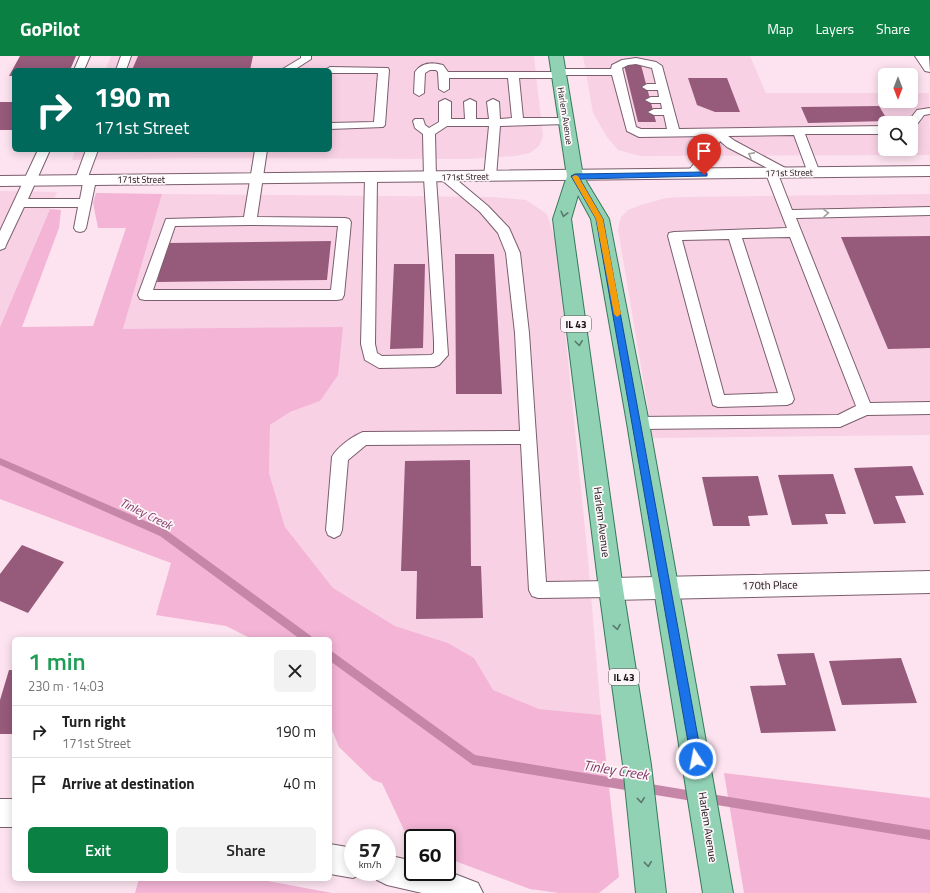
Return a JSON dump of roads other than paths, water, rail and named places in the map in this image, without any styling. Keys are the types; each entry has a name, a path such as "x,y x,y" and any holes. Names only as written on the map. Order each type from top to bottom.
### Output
{"main road":[{"name":"Harlem Avenue","path":"556,56 575,176 600,219 638,423 718,893"},
{"name":"Harlem Avenue","path":"575,176 562,219 611,589 637,765 651,893"}],"street":[{"path":"922,56 930,68"},
{"name":"171st Street","path":"0,181 446,178 930,171"},
{"name":"170th Place","path":"611,589 930,582"},
{"path":"0,813 12,813"},
{"path":"332,859 344,862"},
{"path":"396,872 409,874 468,893"}],"lane":[{"path":"80,68 85,56"},
{"path":"122,68 126,56"},
{"path":"290,68 306,59 306,56"},
{"path":"674,133 657,66 649,62 629,59 616,66 631,129 639,133 674,133 878,130"},
{"path":"419,93 420,72 423,68 431,66 439,67 444,75 444,89"},
{"path":"332,70 384,70 379,125 332,126"},
{"path":"444,75 559,73 618,74 630,76"},
{"path":"468,75 469,88"},
{"path":"490,75 492,88"},
{"path":"507,88 509,75"},
{"path":"509,75 514,122"},
{"path":"645,76 661,82"},
{"path":"647,87 661,82"},
{"path":"621,87 634,87"},
{"path":"624,100 636,100"},
{"path":"651,100 666,100"},
{"path":"445,102 445,123"},
{"path":"470,102 471,122"},
{"path":"490,177 495,122 493,102"},
{"path":"508,102 514,122"},
{"path":"626,112 639,112"},
{"path":"654,112 668,112"},
{"path":"918,120 927,113"},
{"path":"419,120 419,126 429,133"},
{"path":"429,133 445,123 566,121"},
{"path":"798,131 814,173"},
{"path":"717,132 731,144 778,173 787,214 865,410"},
{"path":"691,175 710,152 715,143 717,132"},
{"path":"371,178 368,344 370,356 379,362 434,361 441,355 430,178 429,133"},
{"path":"0,245 43,152"},
{"path":"80,228 86,203 86,180 92,152"},
{"path":"250,221 261,152"},
{"path":"446,178 484,209 504,231 513,253 522,333 538,590 611,589"},
{"path":"20,203 86,203"},
{"path":"787,214 930,211"},
{"path":"250,221 345,222 337,295 145,295 170,222 250,221"},
{"path":"734,234 787,399 718,401 674,236 734,234 795,232"},
{"path":"638,423 840,421 865,410 930,408"},
{"path":"334,530 340,458 363,439 529,437"}],"waterway":[{"name":"Tinley Creek","path":"0,461 163,533 305,637"},
{"name":"Tinley Creek","path":"332,656 473,760 930,835"}]}
